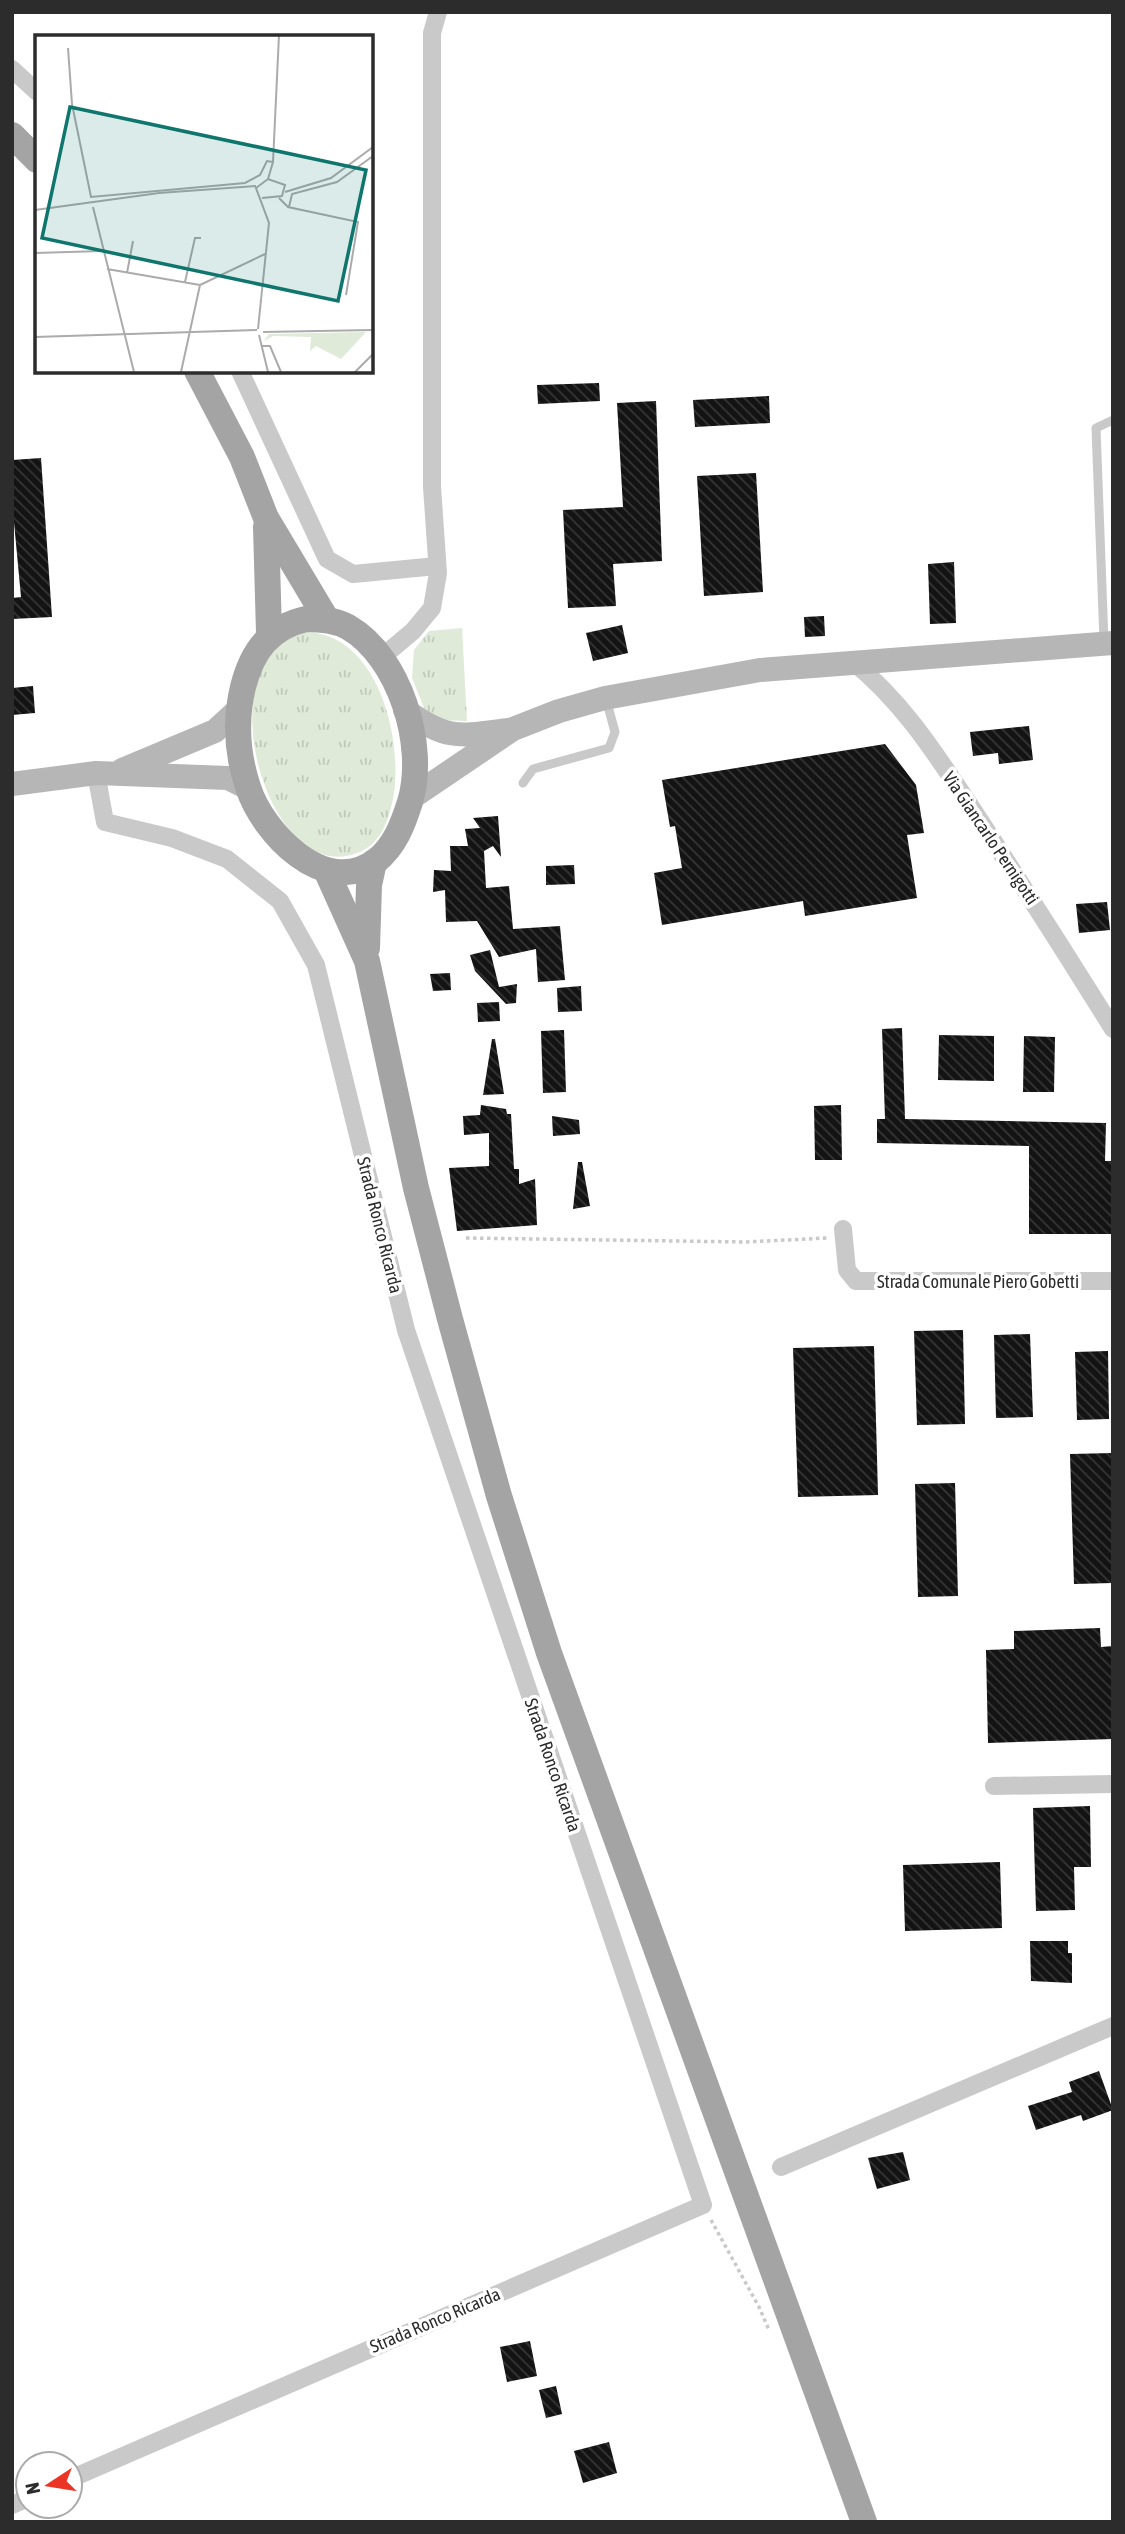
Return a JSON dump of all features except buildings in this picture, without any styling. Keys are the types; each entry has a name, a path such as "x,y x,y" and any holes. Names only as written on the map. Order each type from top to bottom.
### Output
{"main road":[{"path":"12,135 35,157"},
{"path":"198,373 242,457 266,518 327,620"},
{"path":"266,518 269,633"},
{"path":"306,619 327,620 356,633 381,658 394,681 405,710 412,742 414,771 411,798 401,828 390,847 374,862 346,871 326,870 304,859 283,843 262,816 248,788 240,751 238,710 246,674 269,633 286,623 306,619"},
{"path":"411,798 513,729 559,711 606,698 760,670 1109,643"},
{"path":"105,773 215,732 238,710"},
{"path":"405,710 441,733 473,734 513,729"},
{"path":"12,784 105,773 228,778 248,788"},
{"path":"367,961 369,886 374,862"},
{"path":"326,870 367,961 416,1188 511,1535 549,1653 864,2522"}],"street":[{"path":"381,658 412,631 432,608 437,566 432,487 432,33 438,12"},
{"path":"12,69 35,90"},
{"path":"241,373 327,559 353,574 437,566"},
{"name":"Via Giancarlo Pernigotti","path":"852,662 879,683 913,721 1041,914 1113,1029"},
{"name":"Strada Ronco Ricarda","path":"84,2473 703,2205 406,1330 316,965 280,901 227,859 172,838 105,822 105,773"},
{"name":"Strada Comunale Piero Gobetti","path":"844,1233 847,1270 856,1281 1113,1281"},
{"path":"994,1787 1113,1784"},
{"path":"781,2167 1113,2026"}],"lane":[{"path":"1109,643 1096,428 1113,419"},
{"path":"523,783 533,769 609,748 615,732 606,698"}],"path":[{"path":"466,1238 745,1242 844,1233"},
{"path":"703,2205 760,2306 769,2332"}],"green space":[{"path":"462,628 467,721 439,720 424,708 412,678 414,650 429,631"},
{"path":"308,632 332,638 353,652 369,671 390,722 395,775 391,808 378,838 357,853 324,855 295,836 273,804 258,763 252,720 258,680 276,648"}]}
